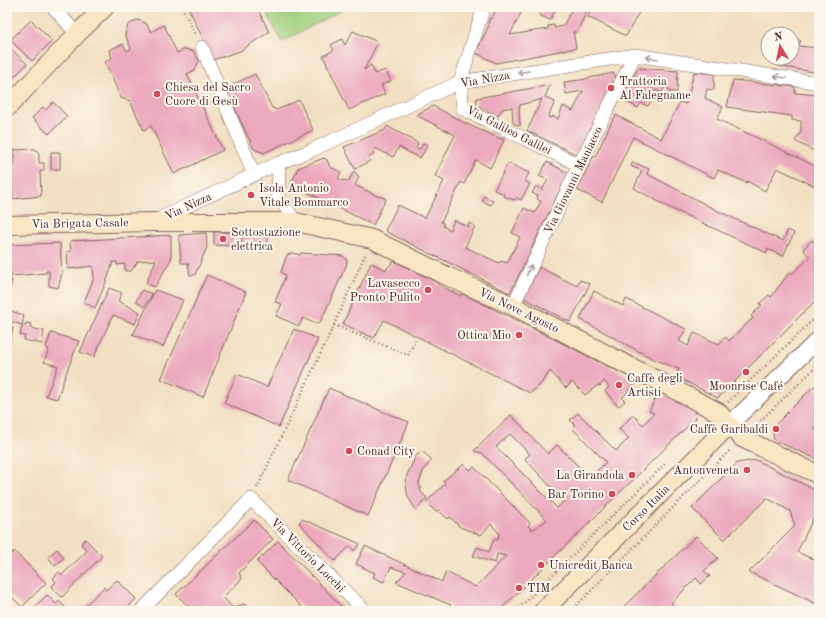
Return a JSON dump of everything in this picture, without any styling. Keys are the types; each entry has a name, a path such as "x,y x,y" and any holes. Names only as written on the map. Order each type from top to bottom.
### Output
{"main road":[{"path":"7,108 77,34 105,7"},
{"name":"Via Nove Agosto","path":"154,222 296,222 372,239 447,276 513,306 718,412 742,438 819,475"},
{"name":"Via Brigata Casale","path":"7,225 154,222"},
{"name":"Corso Italia","path":"543,611 729,425"}],"street":[{"path":"53,7 77,34"},
{"path":"460,82 484,7"},
{"path":"202,47 254,175"},
{"name":"Via Nizza","path":"154,222 279,163 312,150 460,82 635,55 819,83"},
{"name":"Via Giovanni Maniacco","path":"513,306 579,165 635,55"},
{"name":"Via Galileo Galilei","path":"460,82 463,109 579,165"},
{"path":"279,163 278,197 296,222"},
{"name":"Corso Italia","path":"729,425 819,339"},
{"path":"141,611 251,499"},
{"name":"Via Vittorio Locchi","path":"251,499 365,611"}],"path":[{"path":"182,7 202,47"},
{"path":"251,499 334,325 372,239"},
{"path":"738,393 819,314"},
{"path":"334,325 408,355 416,339"},
{"path":"765,416 819,364"},
{"name":"Corso Italia","path":"571,611 723,457"},
{"name":"Corso Italia","path":"516,611 665,464"}],"green space":[{"path":"271,7 340,7 342,10 282,42 265,10"}],"building":[{"path":"188,7 257,7 269,32 240,51 213,60"},
{"path":"497,7 510,7 521,13 510,35 548,29 548,26 554,25 555,28 563,26 573,7 589,7 576,33 573,31 576,48 496,63 476,53 489,25 490,18 492,18"},
{"path":"543,7 557,7 550,20 539,15"},
{"path":"593,7 629,7 639,12 626,36 588,17"},
{"path":"31,20 52,41 32,61 10,40"},
{"name":"Chiesa del Sacro Cuore di Gesù","path":"137,20 146,23 151,32 164,25 177,53 185,49 194,52 199,61 195,70 187,74 223,150 174,174 151,126 144,130 130,101 121,98 105,62 112,58 109,50 123,44 127,51 131,49 125,34 128,25"},
{"path":"353,31 378,42 364,70 371,65 375,74 385,70 391,81 381,85 385,94 349,110 323,56 334,50 331,45 342,39 345,45"},
{"path":"7,45 27,64 7,84"},
{"path":"800,46 819,48 819,73 778,66 800,66"},
{"path":"638,68 678,71 677,92 669,92 668,86 665,86 662,93 656,90 648,106 641,103 638,108 622,99"},
{"path":"694,72 714,74 714,90 707,89 705,98 723,107 717,119 817,167 819,163 819,188 777,168 765,191 747,181 747,183 718,170 714,178 633,137 602,202 577,190 616,115 661,139 680,102 686,104"},
{"path":"613,73 616,77 578,155 527,131 542,99 520,105 520,126 513,123 512,107 502,109 498,116 476,105 477,98 550,85 545,97 555,102 548,117 551,118 552,116 558,119 563,106 573,111 583,91 566,94 564,82"},
{"path":"255,74 272,108 277,110 299,100 313,130 264,153 254,149 225,88"},
{"path":"733,80 795,87 795,93 819,95 819,142 814,151 795,141 801,132 801,121 792,120 792,116 727,107"},
{"path":"53,102 67,116 49,134 32,118 43,107 46,110"},
{"path":"433,106 471,126 504,140 490,168 476,160 464,184 461,182 441,222 444,224 443,226 450,230 454,220 468,227 469,223 475,226 465,247 499,263 501,261 507,263 520,237 512,233 524,208 535,213 541,201 537,199 538,196 532,193 536,186 542,190 548,180 539,176 547,162 568,173 510,293 385,231 398,205 425,218 444,181 435,176 455,135 416,115"},
{"path":"387,126 418,143 416,148 420,149 423,143 428,145 420,158 399,147 393,157 375,148 373,155 368,158 370,161 355,169 344,147 385,130"},
{"path":"35,149 39,153 39,163 44,163 44,171 40,171 41,196 13,199 10,163 14,163 14,150"},
{"path":"51,152 60,152 60,169 51,169"},
{"path":"324,158 327,160 330,167 341,172 338,178 348,182 354,171 359,177 355,185 386,199 373,225 291,184 298,168"},
{"path":"633,162 649,169 647,174 720,212 783,241 788,230 794,233 783,256 768,249 767,253 670,208 634,188 642,171 631,166"},
{"path":"508,163 529,173 525,181 530,184 521,200 517,198 514,200 503,196 504,194 494,190"},
{"path":"484,196 493,201 491,205 482,201"},
{"name":"Sottostazione elettrica","path":"214,232 234,232 231,246 214,245"},
{"path":"206,233 207,247 195,275 190,275 188,263 181,263 179,235"},
{"path":"243,233 269,238 262,252 240,248"},
{"path":"171,235 171,259 155,287 146,283 156,260 138,261 131,271 125,271 125,264 117,265 117,262 113,262 95,308 84,302 94,278 93,266 68,269 67,252 71,251 70,241"},
{"path":"812,240 819,247 819,297 718,398 675,376 679,369 651,358 580,319 594,291 623,306 626,299 686,329 679,341 688,346 694,333 719,344 726,337 729,341 753,318 751,316 762,305 759,304 769,295 771,297 789,273 793,273 810,257 803,249"},
{"path":"60,243 62,273 58,288 49,286 49,271 46,271 46,273 11,276 10,280 12,280 7,299 7,245"},
{"path":"293,253 300,255 301,253 343,256 346,259 346,266 320,323 317,322 316,324 303,318 299,326 276,316 282,304 275,302 286,275 281,272 287,255"},
{"path":"394,261 461,296 463,294 636,380 636,383 622,398 625,401 619,406 605,391 609,387 604,381 600,386 598,385 585,395 572,382 566,388 550,371 540,385 530,393 384,320 374,338 343,324 371,263 386,270"},
{"path":"539,267 577,286 580,280 590,284 570,322 524,298"},
{"path":"207,275 246,292 203,397 161,379"},
{"path":"109,288 122,293 118,301 140,312 135,324 113,315 94,357 80,352"},
{"path":"142,290 152,294 144,307 136,301"},
{"path":"155,290 183,300 163,347 132,334 134,333"},
{"path":"7,310 24,315 22,325 7,321"},
{"path":"26,323 31,324 30,328 44,331 42,344 24,340 25,336 20,335 22,326 25,326"},
{"path":"7,327 13,328 8,349 7,349"},
{"path":"294,329 318,339 279,427 224,403 237,374 267,387"},
{"path":"51,333 79,341 57,399 46,396 58,366 44,362 49,349 46,348"},
{"path":"814,386 819,392 819,424 818,423 814,427 819,432 819,460 774,440 772,428"},
{"name":"Conad City","path":"329,388 409,422 368,516 288,480"},
{"path":"659,392 695,410 696,418 499,611 446,611 451,605 396,582 406,572 391,567 384,582 373,577 375,573 356,564 365,546 442,582 446,572 476,587 506,556 497,554 495,563 473,556 477,547 489,552 494,539 498,540 499,533 491,524 481,535 460,527 450,517 448,519 438,510 436,512 426,502 445,484 443,481 464,464 470,470 474,467 530,523 528,526 532,530 547,520 482,453 474,451 511,415 548,454 557,445 590,478 606,462 572,428 575,425 570,420 578,413 616,451 629,438 619,429 633,415 643,425 654,413 649,411","holes":["510,434 530,454 525,459 564,501 557,508 496,447"]},
{"path":"422,451 432,460 424,469 419,483 421,492 427,498 416,510 408,497 406,486 407,475 416,456"},
{"path":"756,460 819,492 819,522 813,519 797,552 819,562 819,605 749,572 795,526 790,511 767,498 724,540 692,508 737,463"},
{"path":"302,519 360,544 354,551 350,546 335,561 299,523"},
{"path":"254,520 273,539 239,573 242,579 223,597 233,608 244,604 251,611 193,611 176,594"},
{"path":"696,536 718,558 704,571 710,576 701,584 696,578 671,603 679,611 619,611"},
{"path":"85,539 102,556 62,597 51,587 56,582 53,578 59,572 62,575 87,551 81,544"},
{"path":"278,541 346,611 306,611 257,562"},
{"path":"7,547 13,554 14,551 46,583 22,607 7,592"},
{"path":"57,549 64,558 55,566 48,557"},
{"path":"117,580 136,599 124,611 80,611 104,587 106,590"},
{"path":"47,595 56,604 59,601 69,611 30,611"}],"place":[{"name":"Trattoria Al Falegname","path":"611,88"},
{"name":"Chiesa del Sacro Cuore di Gesù","path":"157,94"},
{"name":"Isola Antonio Vitale Bommarco","path":"251,195"},
{"name":"Sottostazione elettrica","path":"223,239"},
{"name":"Lavasecco Pronto Pulito","path":"428,290"},
{"name":"Ottica Mio","path":"519,335"},
{"name":"Moonrise Café","path":"746,372"},
{"name":"Caffè degli Artisti","path":"619,385"},
{"name":"Caffè Garibaldi","path":"776,429"},
{"name":"Conad City","path":"349,451"},
{"name":"Antonveneta","path":"747,470"},
{"name":"La Girandola","path":"632,475"},
{"name":"Bar Torino","path":"612,494"},
{"name":"Unicredit Banca","path":"541,565"},
{"name":"TIM","path":"519,588"}]}
